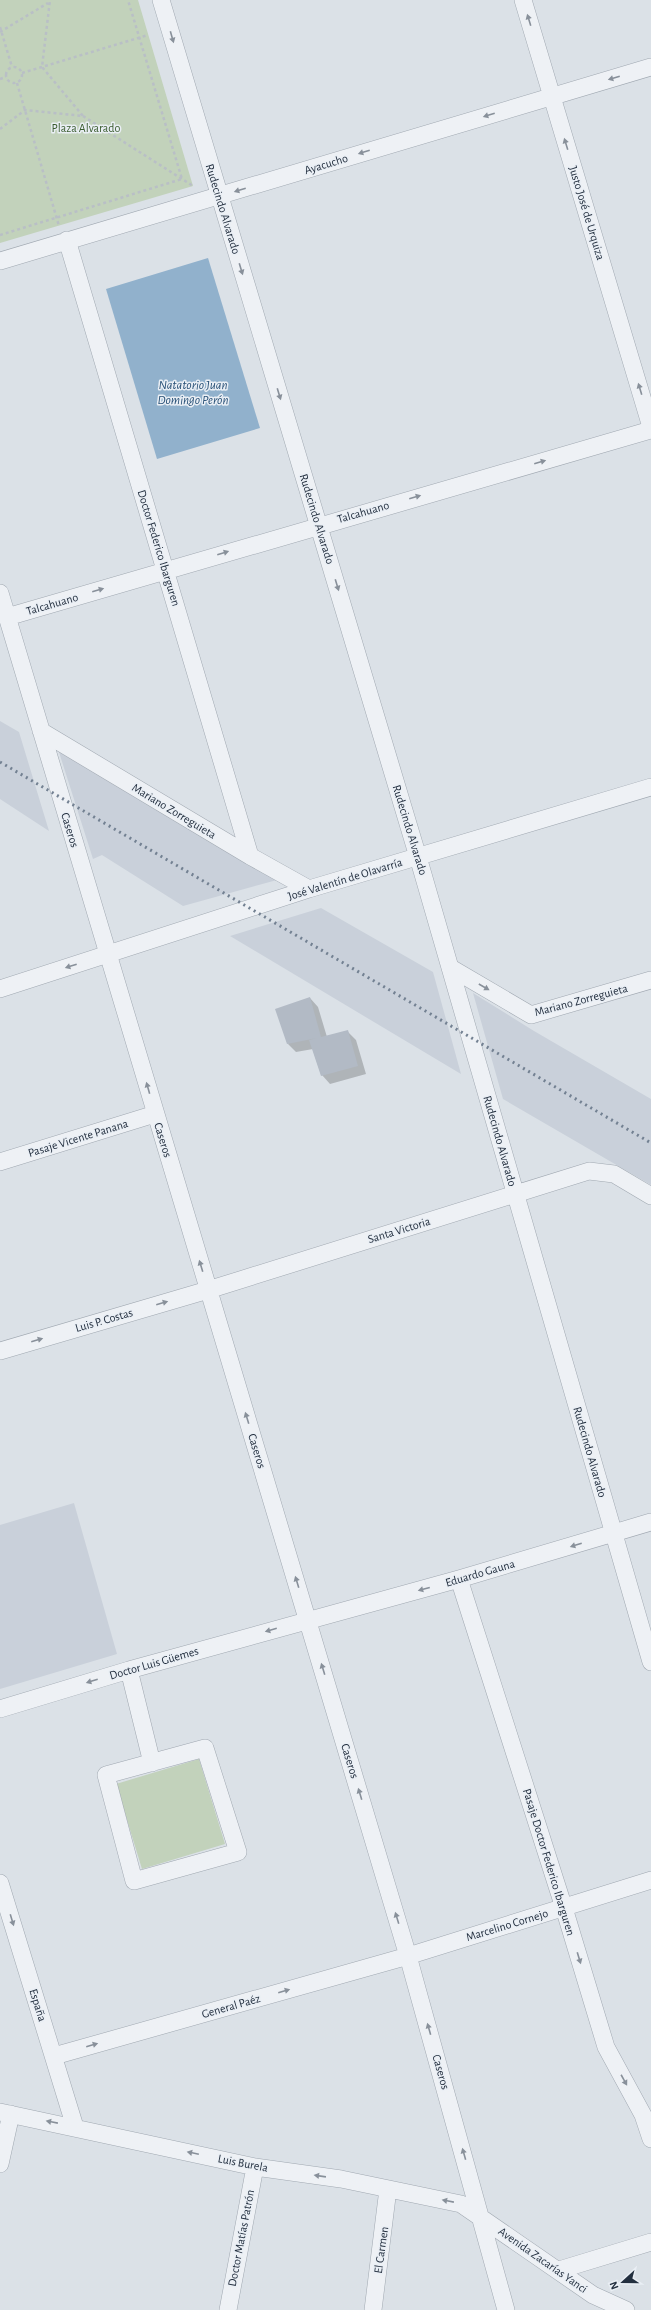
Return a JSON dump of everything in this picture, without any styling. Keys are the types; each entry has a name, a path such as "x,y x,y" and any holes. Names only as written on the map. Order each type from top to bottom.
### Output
{"street":[{"name":"Rudecindo Alvarado","path":"161,0 218,196 319,525 451,968 651,1662"},
{"name":"Justo José de Urquiza","path":"523,0 651,428"},
{"name":"Ayacucho","path":"0,261 63,233 218,196 651,67"},
{"name":"Doctor Federico Ibarguren","path":"63,233 166,570 250,856"},
{"name":"Talcahuano","path":"7,617 651,428"},
{"name":"Caseros","path":"0,593 408,1956 482,2218 506,2310"},
{"name":"Mariano Zorreguieta","path":"41,730 250,856 309,889"},
{"name":"José Valentín de Olavarría","path":"0,989 309,889 651,787"},
{"name":"Mariano Zorreguieta","path":"451,968 532,1015 651,980"},
{"name":"Pasaje Vicente Panana","path":"0,1162 155,1114"},
{"name":"Santa Victoria","path":"208,1290 589,1171 614,1174 651,1196"},
{"name":"Luis P. Costas","path":"0,1351 208,1290"},
{"name":"Eduardo Gauna","path":"308,1619 460,1579 651,1522"},
{"name":"Pasaje Doctor Federico Ibarguren","path":"460,1579 564,1908 606,2047 643,2115 651,2139"},
{"name":"Doctor Luis Güemes","path":"0,1709 129,1670 308,1619"},
{"path":"129,1670 152,1763"},
{"path":"205,1748 238,1852 134,1881 106,1775 152,1763 205,1748"},
{"name":"Marcelino Cornejo","path":"408,1956 651,1880"},
{"name":"España","path":"0,1883 75,2127"},
{"name":"General Paéz","path":"54,2056 408,1956"},
{"path":"0,2164 5,2113"},
{"name":"Luis Burela","path":"5,2113 255,2167 341,2179 461,2204 482,2218"},
{"name":"Doctor Matías Patrón","path":"228,2310 255,2167"},
{"name":"El Carmen","path":"373,2310 388,2190"},
{"name":"Avenida Zacarías Yanci","path":"482,2218 593,2295 626,2310"},
{"path":"559,2270 651,2242"}],"path":[{"path":"128,0 182,179"},
{"path":"1,32 49,1"},
{"path":"49,1 42,67 83,116 193,186"},
{"path":"0,27 12,67"},
{"path":"22,73 148,35"},
{"path":"12,67 17,68 22,73"},
{"path":"6,77 7,72 12,67"},
{"path":"6,77 11,82 17,82 22,78 22,73"},
{"path":"0,79 6,77"},
{"path":"17,82 56,218 63,233"},
{"path":"0,129 25,110 83,116"},
{"path":"0,235 182,179"}],"shaded area":[{"path":"0,721 19,732 49,831 0,799"},
{"path":"58,749 277,880 183,906 102,855 93,859"},
{"path":"321,908 433,972 461,1074 230,936"},
{"path":"473,993 534,1031 651,1099 651,1185 503,1099"},
{"path":"74,1503 117,1654 0,1689 0,1525"}],"green space":[{"name":"Plaza Alvarado","path":"0,0 138,0 193,186 0,243"},
{"path":"199,1759 225,1844 142,1869 116,1784"}],"water":[{"name":"Natatorio Juan Domingo Perón","path":"208,258 260,428 157,459 106,289"}],"building":[{"path":"310,997 321,1037 348,1030 358,1066 321,1076 309,1040 317,1038 287,1044 275,1009"}],"railway":[{"path":"0,762 651,1143"}]}
